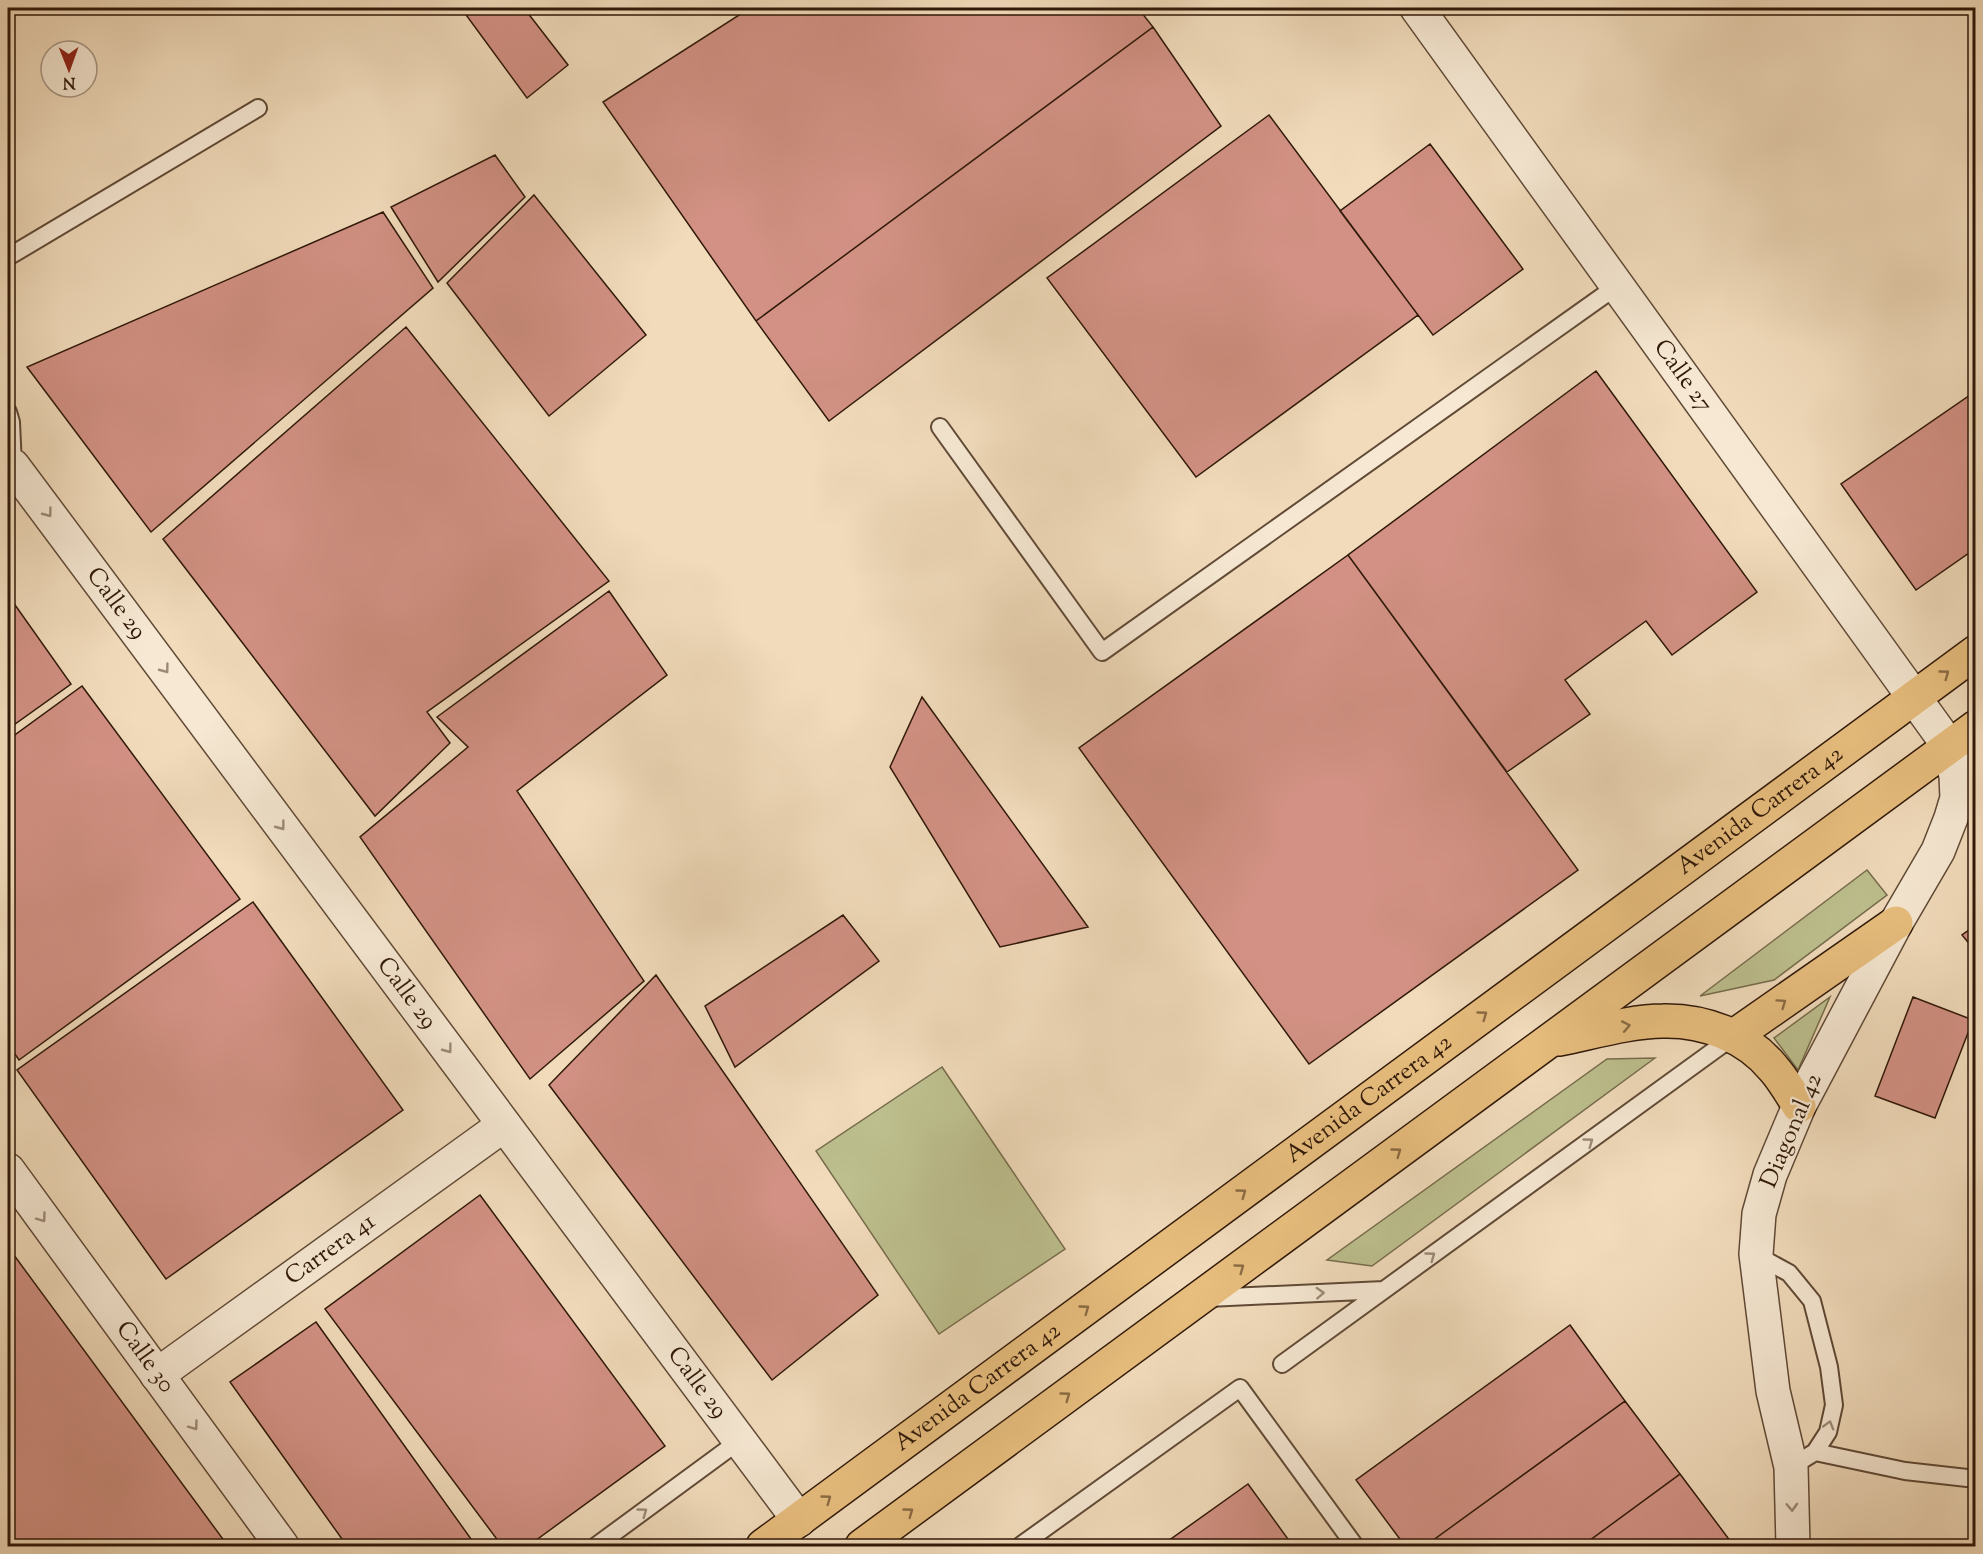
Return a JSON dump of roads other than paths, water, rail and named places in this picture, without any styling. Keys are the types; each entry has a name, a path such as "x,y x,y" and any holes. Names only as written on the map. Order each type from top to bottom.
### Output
{"highway":[{"name":"Avenida Carrera 42","path":"763,1546 1976,651"},
{"path":"862,1546 1976,727"},
{"path":"1734,1036 1896,922"},
{"path":"1548,1041 1663,1021 1703,1025 1734,1036 1759,1053 1774,1068 1799,1106"}],"street":[{"name":"Calle 27","path":"1417,8 1949,746"},
{"name":"Calle 29","path":"10,467 799,1521"},
{"name":"Diagonal 42","path":"1793,1546 1803,1460 1773,1391 1756,1254 1759,1214 1770,1175 1799,1106 1896,922 1938,851 1957,798 1956,776 1949,746"},
{"name":"Carrera 41","path":"157,1375 504,1125"},
{"name":"Calle 30","path":"8,1170 282,1546"}],"lane":[{"path":"8,257 258,108"},
{"path":"940,427 1102,652 1617,286"},
{"path":"8,412 11,422 10,467"},
{"path":"1282,1364 1734,1036"},
{"path":"1756,1254 1789,1273 1812,1301 1829,1367 1834,1405 1828,1432 1803,1460"},
{"path":"1199,1298 1384,1290"},
{"path":"1020,1546 1240,1388 1355,1546"},
{"path":"596,1546 740,1441"},
{"path":"1803,1460 1976,1479"}]}
